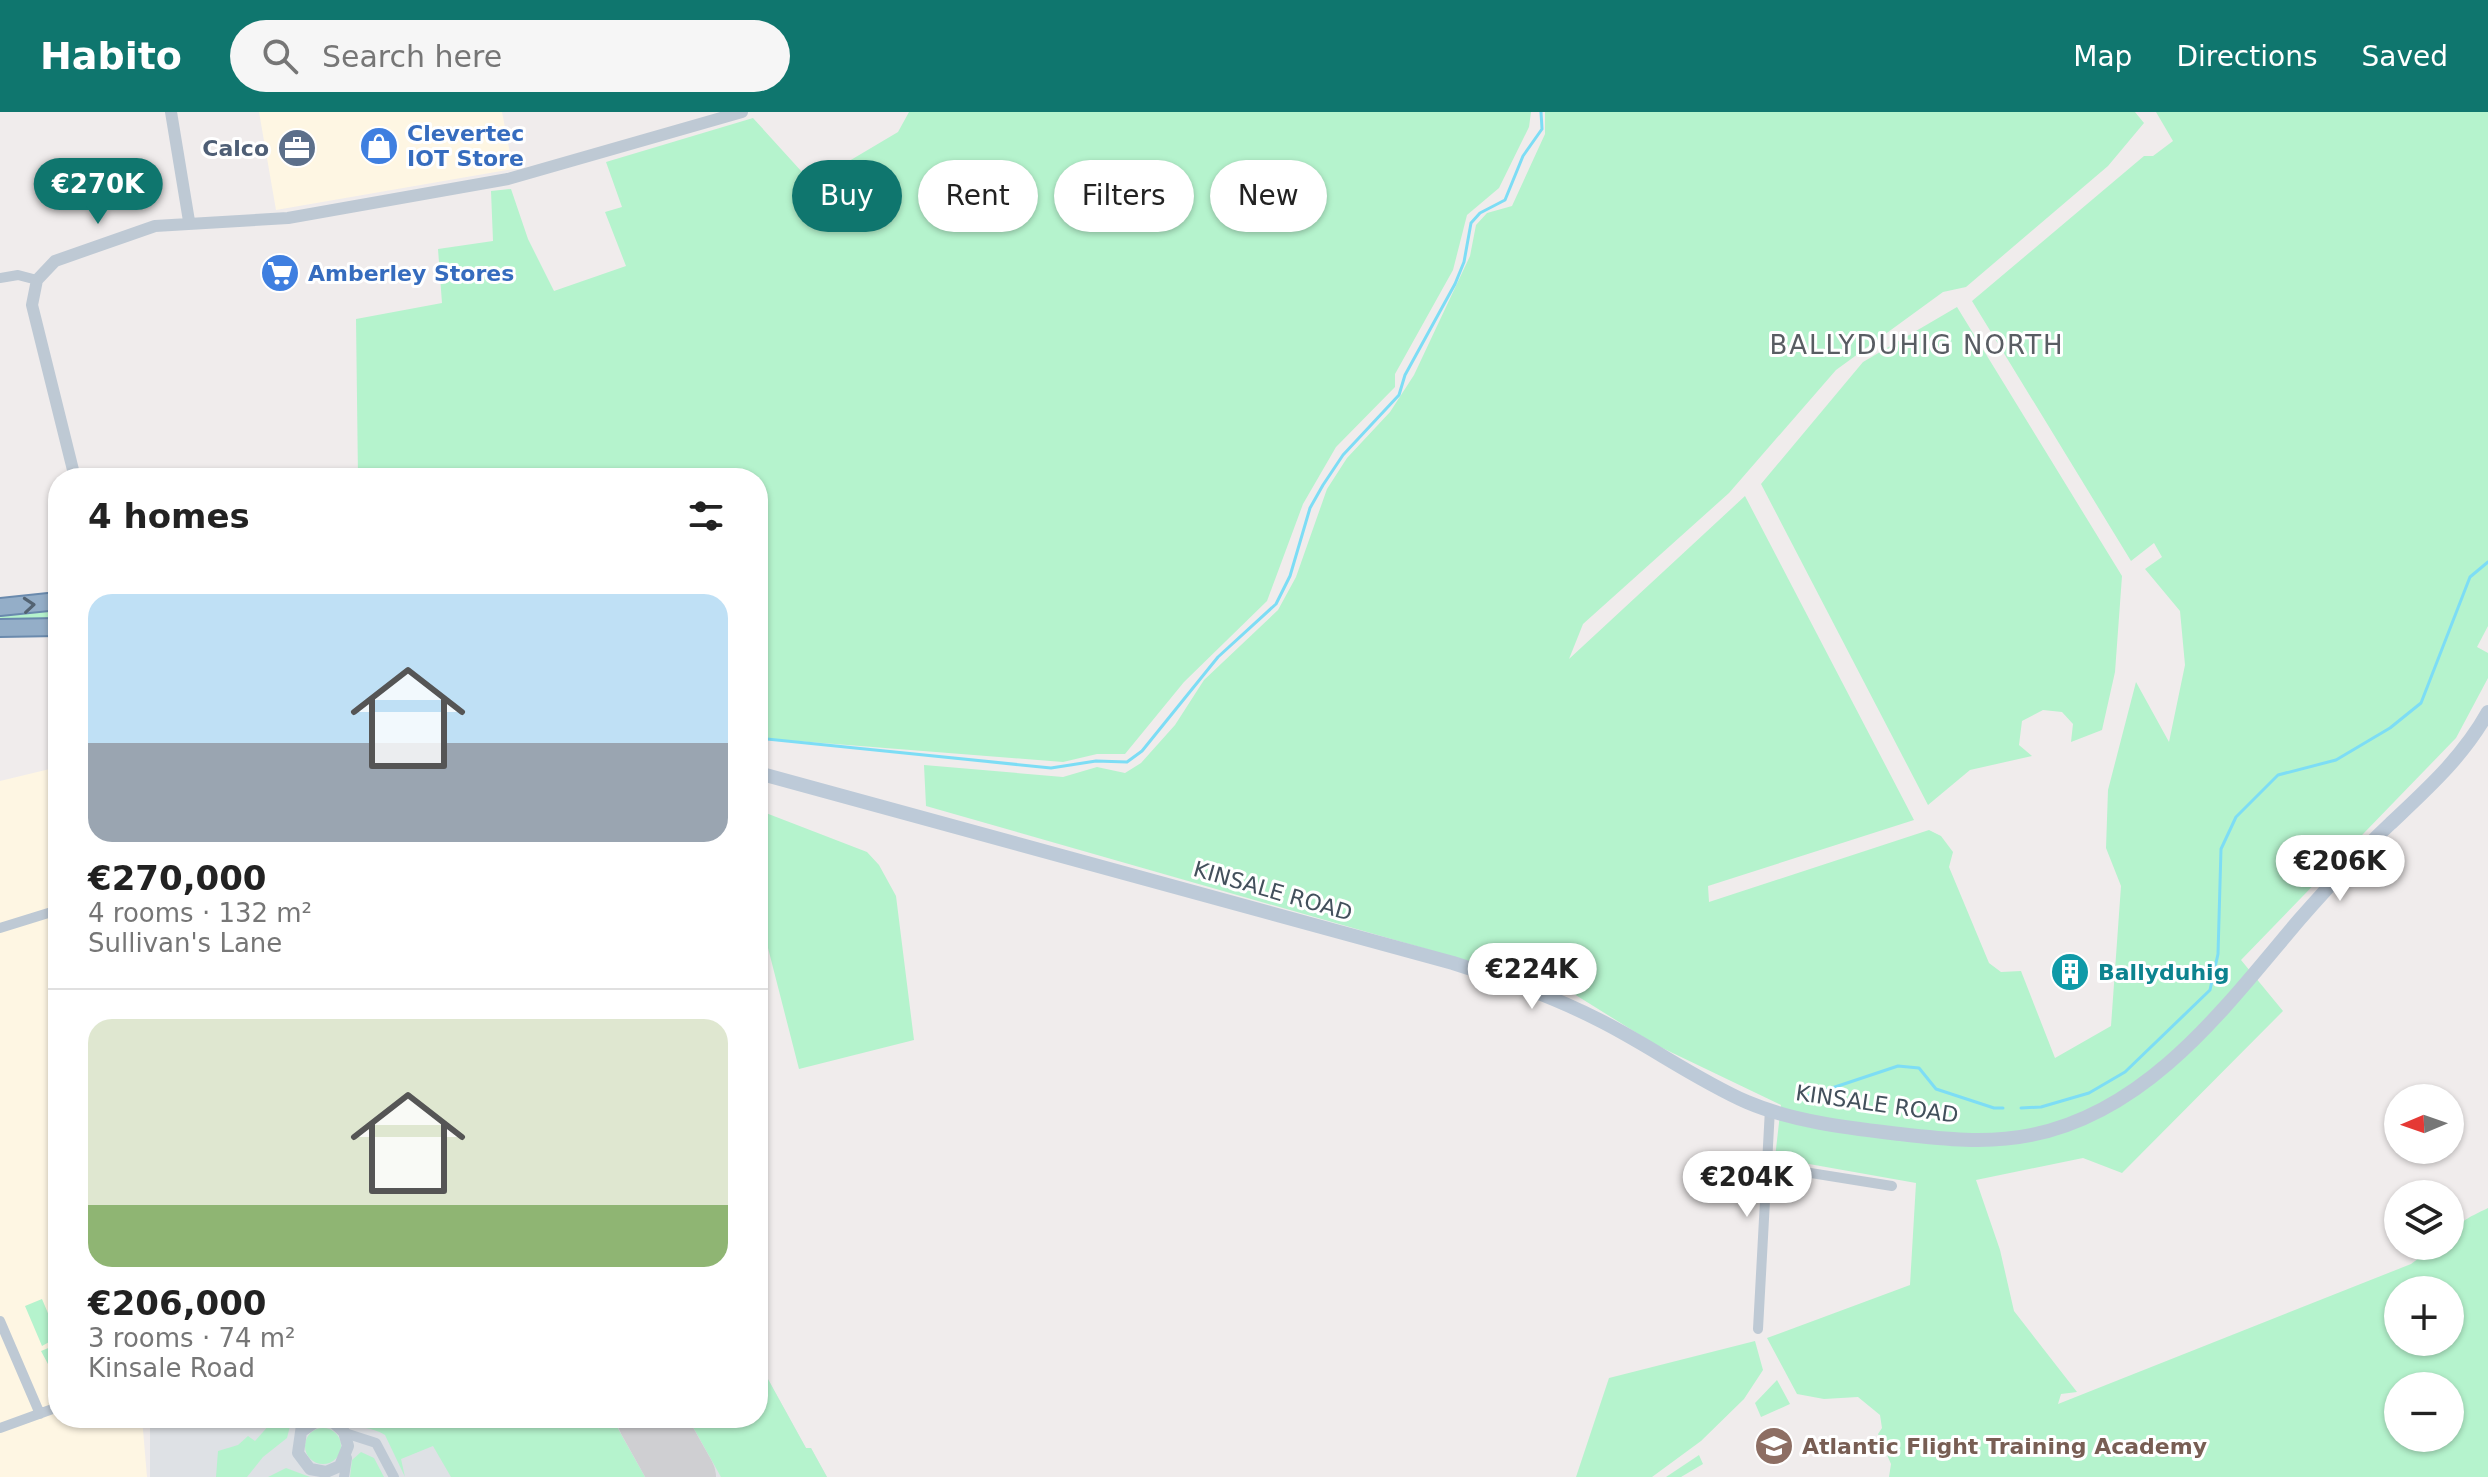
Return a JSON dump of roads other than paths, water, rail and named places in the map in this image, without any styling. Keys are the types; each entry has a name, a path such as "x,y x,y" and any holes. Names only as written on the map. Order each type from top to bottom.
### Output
{"highway":[{"path":"0,607 48,602"},
{"path":"0,628 48,627"}],"main road":[{"name":"KINSALE ROAD","path":"768,776 1519,985 1596,1019 1721,1088 1770,1109 1878,1131 1989,1140 2057,1129 2123,1098 2185,1049 2352,862 2451,766 2468,746 2488,712"}],"street":[{"path":"171,112 189,221"},
{"path":"72,468 34,315 32,296 37,280 47,267 69,255 155,226 189,221 217,224 288,218 508,179 742,112"},
{"path":"0,278 18,275 37,280"},
{"path":"0,928 48,913"},
{"path":"1758,1329 1770,1109"},
{"path":"1767,1166 1892,1186"},
{"path":"0,1321 40,1414"},
{"path":"0,1428 48,1411"},
{"path":"302,1428 298,1453 314,1473 333,1470 347,1444 360,1437 378,1445 394,1477"},
{"path":"336,1428 347,1444 344,1477"}],"waterway":[{"path":"768,739 1051,768 1096,761 1127,762 1142,751 1218,657 1276,604 1290,576 1310,508 1343,455 1399,395 1405,375 1455,284 1464,262 1471,223 1480,213 1505,200 1523,156 1542,129 1541,112"},
{"path":"2021,1108 2041,1107 2089,1093 2125,1072 2210,990 2218,954 2221,849 2236,817 2278,775 2336,760 2390,728 2421,703 2470,577 2488,562"},
{"path":"1808,1096 1898,1066 1919,1068 1936,1089 1994,1108 2003,1108"}],"place":[{"name":"Clevertec IOT Store","path":"379,146"},
{"name":"Calco","path":"297,148"},
{"name":"Amberley Stores","path":"280,273"},
{"name":"Ballyduhig","path":"2070,972"},
{"name":"Atlantic Flight Training Academy","path":"1774,1446"}],"district":[{"name":"BALLYDUHIG NORTH","path":"1917,345"}]}
